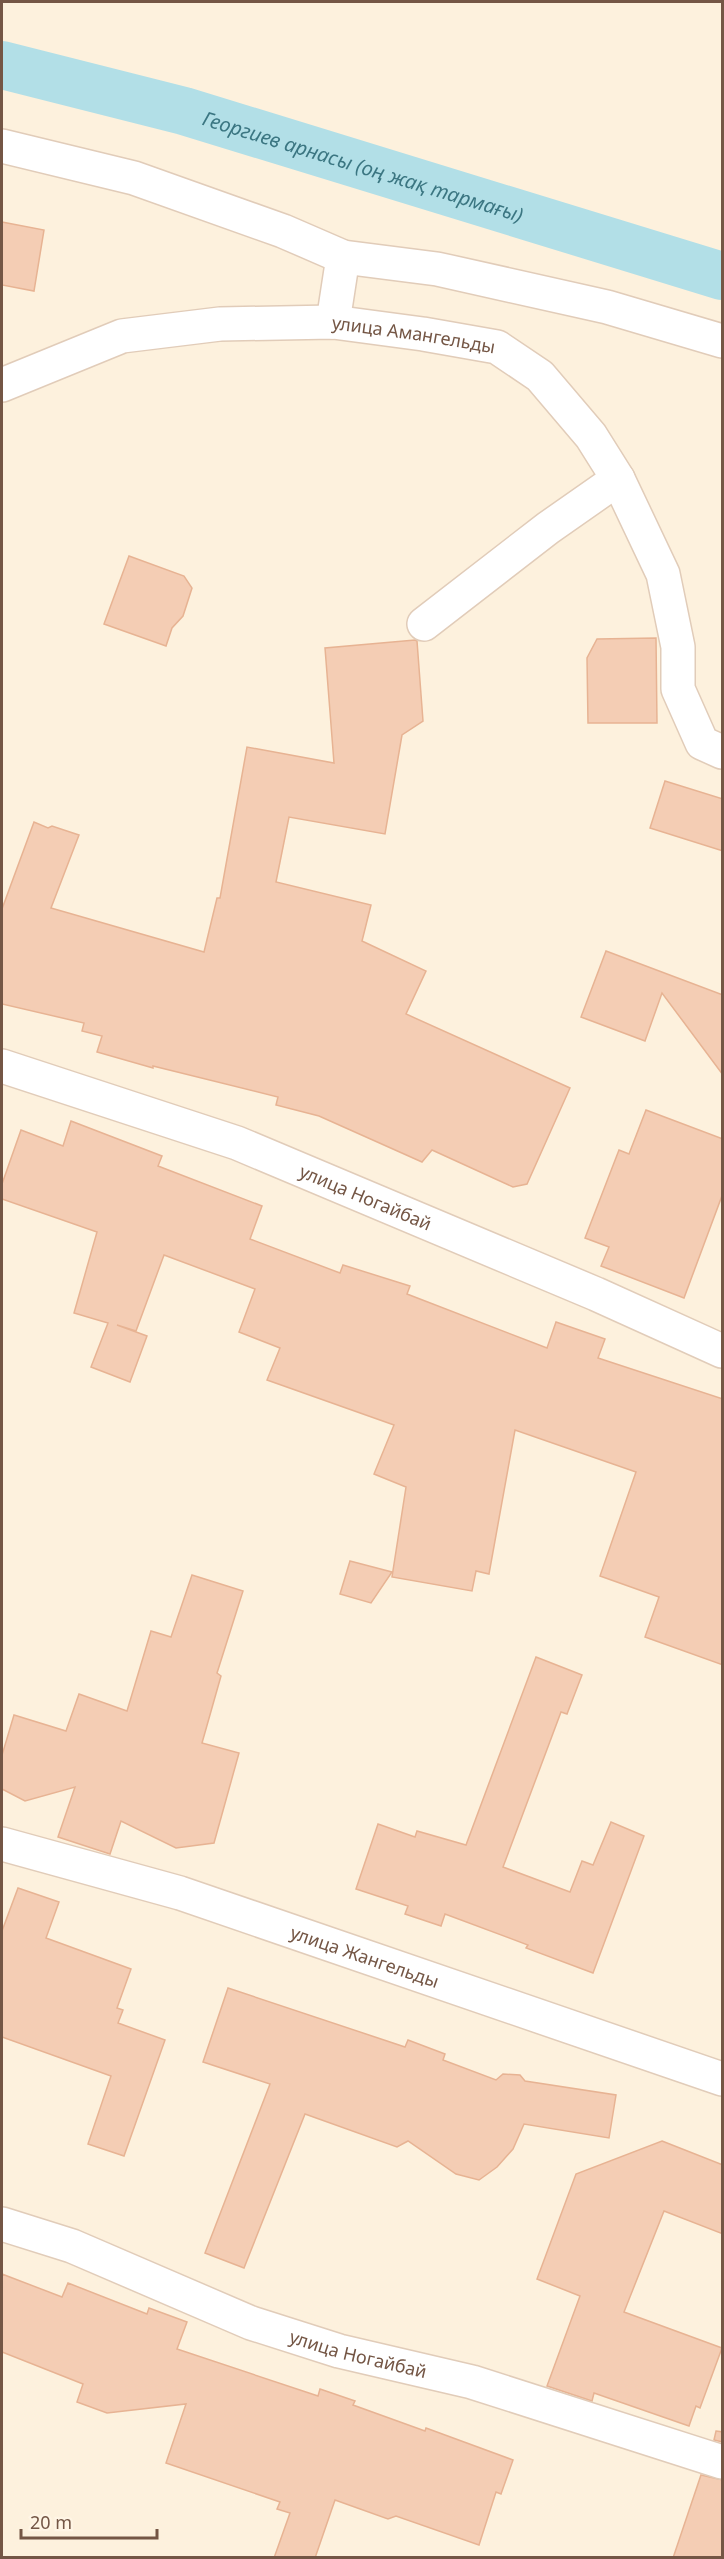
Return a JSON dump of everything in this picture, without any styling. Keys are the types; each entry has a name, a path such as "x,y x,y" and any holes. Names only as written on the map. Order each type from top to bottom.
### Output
{"street":[{"path":"2,146 134,178 283,231 343,257 437,269 607,307 723,341"},
{"path":"333,322 343,257"},
{"name":"улица Амангельды","path":"2,385 122,336 220,324 333,322 497,347 540,376 591,436 618,479 663,574 678,647 678,689 702,742 723,752"},
{"path":"424,624 548,528 618,479"},
{"name":"улица Ногайбай","path":"2,1066 237,1143 596,1294 723,1351"},
{"name":"улица Жангельды","path":"2,1844 180,1893 723,2079"},
{"name":"улица Ногайбай","path":"2,2224 72,2246 251,2323 339,2352 472,2382 723,2462"}],"building":[{"path":"2,222 44,230 34,291 2,285"},
{"path":"129,556 184,576 192,588 183,616 172,628 166,646 104,624"},
{"path":"656,638 657,723 588,723 587,658 597,639"},
{"path":"417,641 423,721 402,735 385,834 289,817 276,882 371,905 362,941 426,971 406,1014 570,1088 527,1184 513,1187 432,1150 422,1162 319,1116 276,1105 278,1097 153,1066 153,1068 97,1052 102,1036 82,1031 84,1023 2,1004 2,909 34,822 48,828 52,826 79,835 51,908 204,952 217,898 220,898 247,747 334,763 325,648"},
{"path":"665,781 723,799 723,851 650,828"},
{"path":"606,951 723,995 723,1075 662,993 645,1041 581,1017"},
{"path":"646,1110 723,1139 723,1193 684,1298 601,1266 609,1247 585,1238 619,1150 629,1154"},
{"path":"71,1121 162,1156 158,1166 262,1206 250,1239 340,1273 343,1265 410,1286 407,1294 547,1348 556,1322 605,1339 598,1358 723,1399 723,1665 645,1637 659,1597 600,1576 636,1472 515,1430 489,1574 476,1571 472,1591 392,1577 406,1487 374,1474 394,1425 267,1380 280,1348 239,1332 255,1289 164,1255 136,1331 117,1325 147,1336 130,1382 91,1367 108,1323 74,1313 97,1232 2,1199 2,1184 21,1130 63,1146"},
{"path":"350,1561 392,1572 371,1603 340,1594"},
{"path":"192,1575 243,1591 217,1673 221,1676 202,1743 239,1753 214,1843 176,1848 121,1821 110,1854 58,1837 75,1787 25,1801 2,1789 2,1755 14,1715 66,1731 79,1694 127,1711 151,1631 171,1637"},
{"path":"536,1657 582,1675 567,1714 561,1712 503,1867 570,1892 582,1861 593,1865 611,1822 644,1836 593,1973 526,1948 528,1945 445,1914 441,1926 405,1914 408,1906 356,1889 378,1824 415,1837 417,1831 466,1845"},
{"path":"18,1888 59,1902 46,1938 131,1969 117,2008 123,2010 118,2023 165,2040 124,2156 88,2144 111,2076 2,2037 2,1931"},
{"path":"228,1988 405,2047 408,2040 445,2054 443,2060 496,2080 503,2074 520,2075 525,2081 616,2095 609,2138 524,2124 513,2149 497,2167 479,2180 456,2174 408,2141 397,2147 305,2114 244,2268 205,2253 270,2084 203,2062"},
{"path":"662,2141 723,2165 723,2234 664,2211 624,2312 722,2348 700,2408 696,2406 689,2426 594,2393 592,2401 547,2386 580,2296 537,2279 576,2174"},
{"path":"2,2274 62,2297 68,2283 147,2314 149,2308 187,2322 177,2349 318,2396 320,2389 355,2401 353,2405 425,2431 426,2428 513,2460 501,2494 496,2492 479,2545 396,2516 388,2519 335,2500 315,2558 274,2558 290,2513 277,2509 280,2502 166,2463 186,2404 107,2413 77,2402 83,2384 2,2352"},
{"path":"716,2431 723,2432 723,2442 714,2440"},
{"path":"701,2475 723,2480 723,2558 673,2558"}],"waterway":[{"name":"Георгиев арнасы (оң жақ тармағы)","path":"2,65 184,111 722,276"}]}
